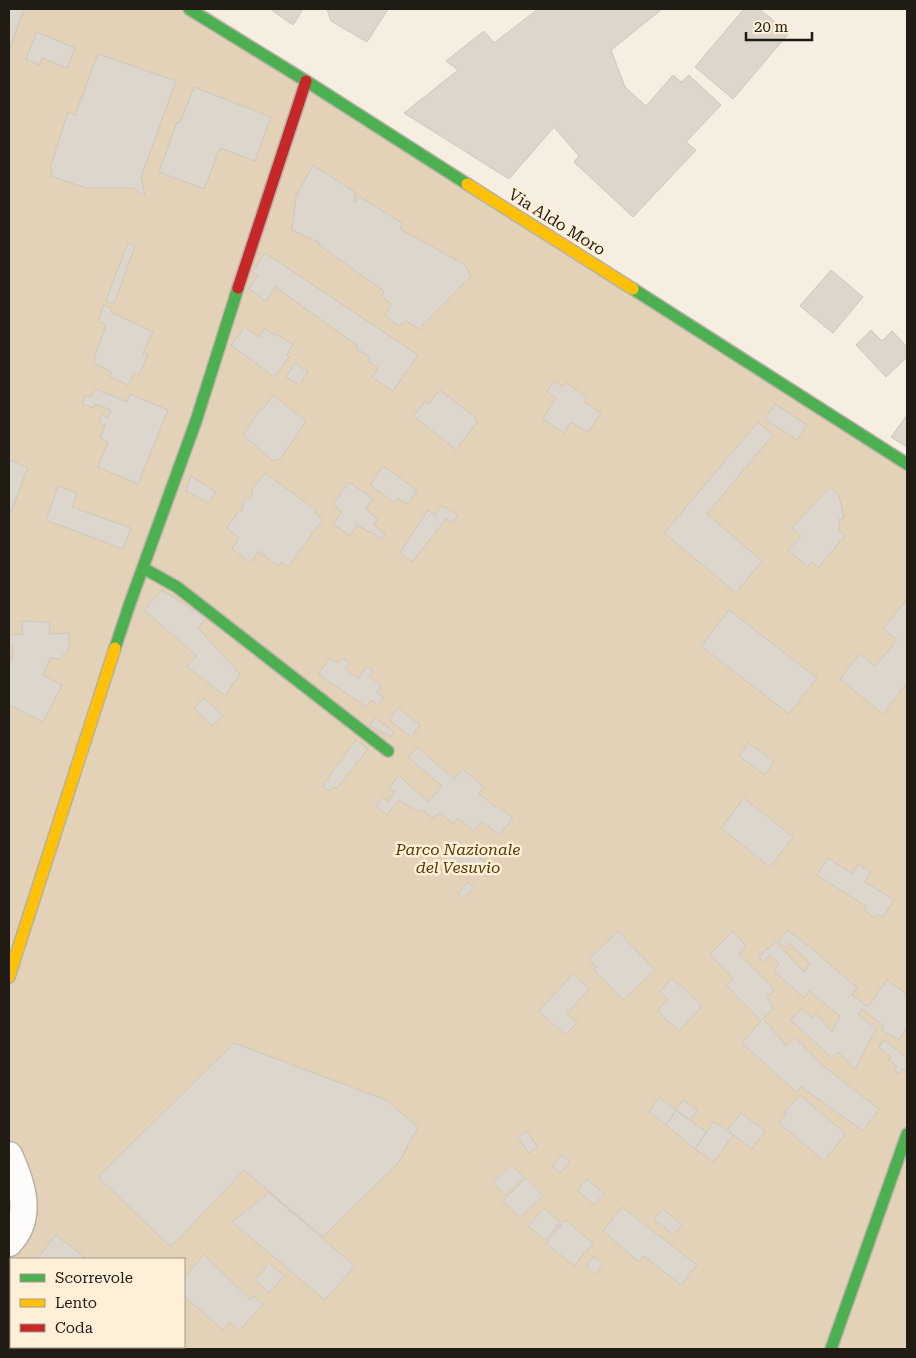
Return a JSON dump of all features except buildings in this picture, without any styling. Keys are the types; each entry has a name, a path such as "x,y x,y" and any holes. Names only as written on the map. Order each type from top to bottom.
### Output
{"street":[{"name":"Via Aldo Moro","path":"189,9 306,81 907,464"},
{"path":"9,977 143,568 196,421 306,81"},
{"path":"143,568 176,587 388,751"},
{"path":"831,1349 907,1134"},
{"path":"9,1154 23,1193 24,1215 14,1237 9,1242"}],"green space":[{"name":"Parco Nazionale del Vesuvio","path":"9,9 204,9 907,458 907,1349 9,1349"}],"traffic: fast":[{"path":"189,9 467,184"},
{"path":"115,648 196,421 238,288"},
{"path":"633,289 907,464"},
{"path":"143,568 177,587 388,751"},
{"path":"831,1349 907,1134"}],"traffic: slow":[{"path":"467,184 633,289"},
{"path":"9,977 115,648"}],"traffic: jam":[{"path":"238,288 306,81"}]}
